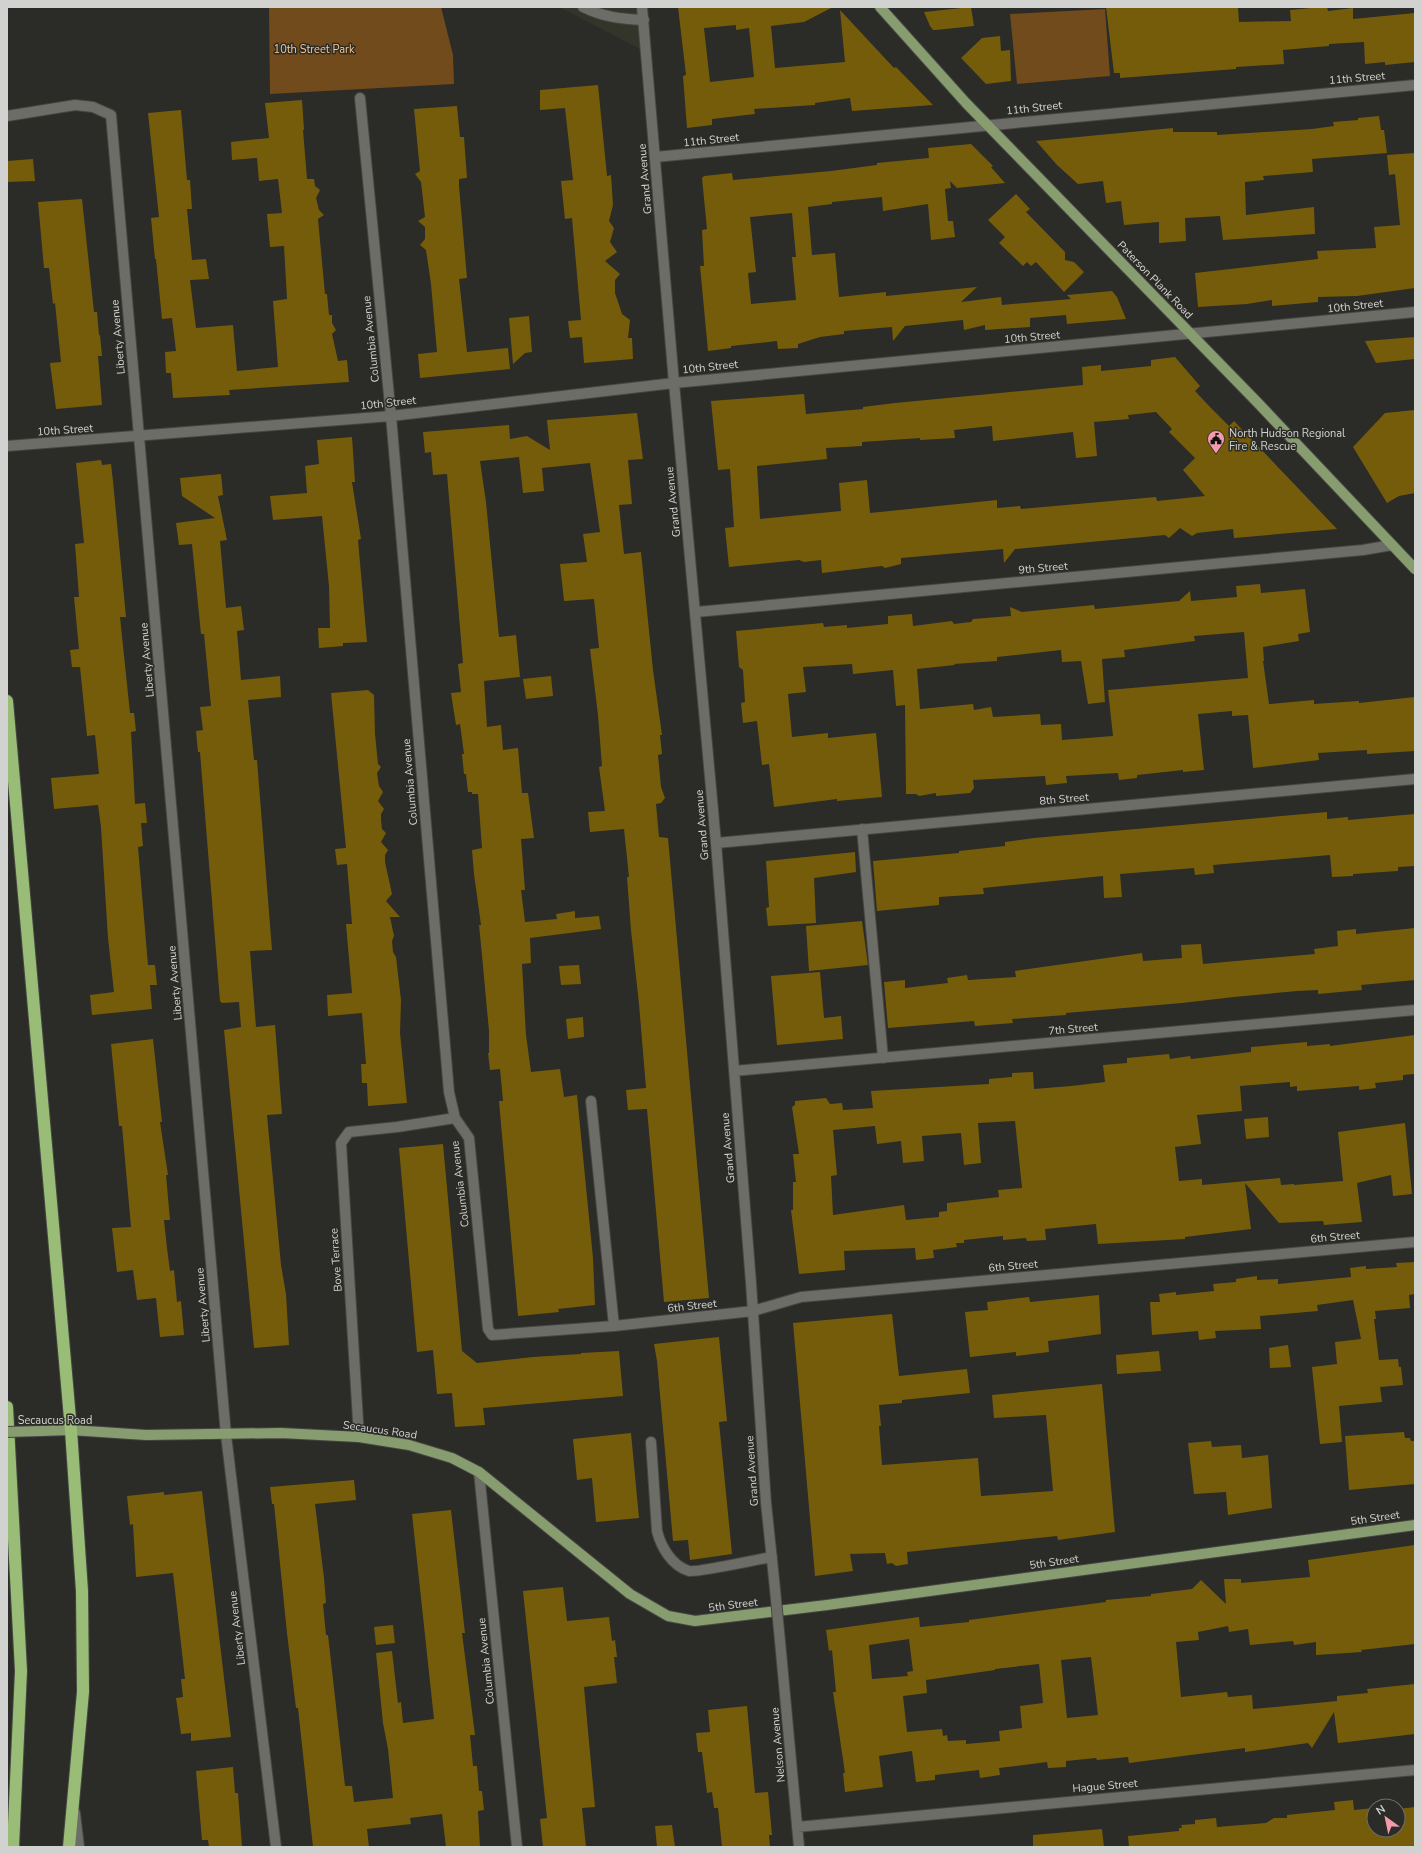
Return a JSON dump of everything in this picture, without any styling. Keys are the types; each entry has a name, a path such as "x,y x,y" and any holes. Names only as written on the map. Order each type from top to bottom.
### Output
{"highway":[{"path":"7,701 71,1430 82,1590 83,1692 74,1805 69,1847"},
{"path":"7,1407 21,1671 13,1847"}],"main road":[{"name":"Paterson Plank Road","path":"880,7 987,125 1415,569"},
{"name":"Secaucus Road","path":"7,1432 71,1430 146,1435 281,1433 359,1437 409,1445 452,1458 479,1472 630,1594 668,1616 696,1621"},
{"name":"5th Street","path":"696,1621 827,1605 1415,1524"}],"street":[{"path":"583,7 598,15 619,19 644,20"},
{"name":"Grand Avenue","path":"642,7 674,383 716,843 753,1311 766,1503 780,1641"},
{"name":"11th Street","path":"655,157 1415,85"},
{"name":"Columbia Avenue","path":"360,98 391,416 449,1092 454,1118 469,1138 488,1329 492,1335 501,1335 614,1326"},
{"name":"Liberty Avenue","path":"7,116 75,105 93,107 111,115 226,1435 276,1847"},
{"name":"10th Street","path":"7,446 391,416 674,383 1415,312"},
{"name":"9th Street","path":"696,612 1355,551 1392,545"},
{"name":"8th Street","path":"716,843 1415,779"},
{"path":"862,830 883,1058"},
{"name":"7th Street","path":"734,1071 1415,1010"},
{"path":"591,1102 614,1326"},
{"name":"Bove Terrace","path":"359,1437 340,1143 349,1132 397,1127 454,1118"},
{"name":"6th Street","path":"614,1326 753,1311 801,1297 1415,1242"},
{"path":"651,1442 657,1531 660,1542 676,1565 690,1572 772,1557"},
{"name":"Columbia Avenue","path":"479,1472 517,1847"},
{"name":"Nelson Avenue","path":"780,1641 799,1847"},
{"name":"Hague Street","path":"797,1827 1415,1770"},
{"path":"74,1805 79,1847"}],"shaded area":[{"path":"559,7 644,7 646,52"}],"green space":[{"name":"10th Street Park","path":"269,7 441,7 453,55 454,84 270,94"},
{"path":"1105,9 1110,76 1017,84 1010,14"}],"building":[{"path":"678,7 833,7 804,22 771,26 775,68 845,62 840,10 894,68 896,67 933,105 852,111 850,98 815,103 815,105 754,109 755,114 712,119 712,125 687,128 683,76 686,75","holes":["736,25 736,30 749,28 754,77 710,82 704,28"]},
{"path":"971,7 974,26 933,30 924,12"},
{"path":"1106,7 1238,7 1239,22 1291,21 1290,10 1322,7 1327,7 1328,11 1353,8 1353,19 1415,13 1415,62 1385,65 1385,62 1365,64 1364,42 1329,44 1329,46 1283,50 1284,64 1120,78 1120,73 1114,73"},
{"path":"1000,36 1001,51 1010,50 1011,81 986,84 961,58 982,38"},
{"path":"598,85 607,176 611,175 613,205 609,221 614,228 610,242 617,252 605,261 620,274 615,280 615,293 622,314 630,320 628,338 632,338 633,359 584,363 582,337 570,338 568,321 581,320 572,218 565,219 561,181 573,180 565,108 540,110 540,90"},
{"path":"302,100 307,179 314,179 315,186 320,190 316,198 319,210 324,215 318,219 325,294 327,294 329,315 332,315 332,323 336,330 332,334 338,361 347,360 349,382 229,390 230,395 173,398 171,373 166,373 165,352 176,351 172,318 162,319 151,218 159,217 148,113 181,110 187,180 190,180 192,209 187,209 192,260 206,259 209,279 190,280 196,328 233,325 237,371 278,367 273,301 287,299 284,246 270,247 267,214 282,213 278,179 259,181 257,158 232,160 231,142 269,138 265,103"},
{"path":"457,106 460,137 464,137 467,178 459,179 459,186 467,278 459,279 467,352 508,348 510,369 420,378 418,354 437,352 431,284 426,250 420,245 425,239 425,227 418,221 425,217 421,182 415,174 420,171 414,109"},
{"path":"1379,116 1381,130 1384,130 1387,153 1312,159 1313,172 1263,176 1264,180 1245,182 1246,215 1314,207 1315,234 1223,240 1220,216 1185,218 1186,241 1159,243 1159,222 1124,225 1121,201 1106,203 1103,181 1078,184 1057,165 1036,141 1173,128 1173,132 1217,132 1217,135 1312,129 1334,126 1333,122 1358,120 1358,118"},
{"path":"971,144 993,166 991,167 1005,183 957,188 950,181 951,188 945,189 948,221 953,221 955,237 931,240 928,204 883,211 882,197 832,202 832,204 808,207 812,255 835,253 839,297 886,292 886,296 977,287 961,302 1001,297 1002,305 1071,299 1067,295 1112,291 1117,297 1126,319 1067,324 1066,315 1030,318 1030,327 985,330 985,325 964,330 963,320 905,326 893,341 892,327 844,331 844,334 820,337 798,344 798,348 778,349 777,341 731,346 731,348 708,351 700,266 704,266 702,230 707,229 702,178 704,176 732,173 733,180 831,171 877,165 877,163 929,158 928,148","holes":["792,213 796,257 792,257 796,300 751,304 748,273 756,272 750,217"]},
{"path":"1415,153 1415,288 1357,296 1318,297 1318,302 1272,306 1272,300 1247,304 1198,307 1195,273 1318,259 1317,251 1376,248 1374,227 1400,225 1395,174 1389,175 1387,155"},
{"path":"33,159 35,181 7,182 7,161"},
{"path":"1016,194 1030,209 1026,212 1065,252 1065,260 1074,262 1084,272 1064,292 1036,262 1031,266 1027,262 1023,266 999,243 1005,237 988,220"},
{"path":"82,199 94,312 97,312 100,335 102,356 98,356 102,405 56,409 50,363 61,362 55,303 53,304 49,268 44,268 38,202"},
{"path":"529,316 532,352 525,353 513,364 509,318"},
{"path":"1415,337 1415,359 1376,363 1365,341"},
{"path":"1175,357 1200,386 1195,391 1210,407 1229,426 1234,421 1337,529 1234,538 1233,529 1197,533 1192,536 1180,528 1169,538 1165,535 1015,549 1004,563 1003,549 901,558 901,564 885,568 882,566 822,573 821,560 804,562 799,560 729,567 725,528 734,527 730,469 718,470 711,401 804,394 806,414 863,409 863,407 895,403 1083,385 1082,367 1101,365 1101,371 1151,366 1151,360","holes":["1156,412 1172,429 1169,432 1195,458 1183,470 1205,496 1157,501 1156,497 1021,509 1020,506 997,508 997,500 870,513 867,480 839,483 841,511 760,519 757,466 827,459 826,448 862,446 862,442 920,438 920,440 955,438 954,430 992,426 993,441 1073,432 1076,458 1097,456 1094,422 1129,419 1128,415"]},
{"path":"1415,410 1415,493 1399,496 1387,503 1353,447 1385,413"},
{"path":"637,413 643,459 628,460 632,504 619,505 624,554 641,552 653,670 662,735 660,735 662,754 658,755 661,787 665,798 661,803 656,804 659,837 668,838 709,1298 664,1302 647,1109 628,1110 626,1090 646,1088 631,930 627,877 629,877 624,829 590,832 588,812 605,811 599,767 602,766 598,715 590,649 599,648 594,599 564,601 560,564 587,562 583,534 600,532 590,463 542,468 544,491 523,493 519,457 480,461 486,502 499,637 516,635 520,677 484,681 487,727 501,725 503,750 518,748 522,793 528,793 534,838 521,839 525,890 521,890 525,922 557,919 556,914 575,911 575,918 599,916 601,929 530,938 531,963 522,964 526,1035 531,1072 560,1069 564,1097 577,1095 593,1258 595,1305 558,1309 559,1312 518,1316 499,1101 503,1101 500,1069 490,1070 488,1053 489,1031 479,925 481,925 472,850 482,848 478,794 468,792 466,774 464,774 462,754 464,754 460,724 456,725 451,693 461,692 458,664 463,663 447,474 433,475 431,452 425,453 423,432 509,425 510,439 527,436 550,450 547,420"},
{"path":"352,437 355,482 352,482 361,539 358,540 367,642 343,643 343,646 319,648 318,628 330,628 329,586 322,516 273,520 270,496 307,493 305,466 319,464 317,440"},
{"path":"101,460 102,465 111,464 113,481 126,617 120,617 130,713 134,713 136,731 131,732 135,804 145,803 147,823 141,823 143,846 138,847 148,965 155,965 157,985 150,985 152,1009 92,1015 90,995 114,992 108,938 101,827 98,805 54,809 51,778 99,774 95,735 87,736 80,667 72,667 70,650 79,649 74,597 79,597 75,544 84,543 76,463"},
{"path":"221,474 223,495 218,496 227,540 220,541 226,608 241,606 244,630 237,631 241,680 280,676 281,697 248,700 254,760 257,760 272,950 250,951 256,1027 275,1025 282,1114 267,1115 281,1265 286,1294 289,1345 254,1348 224,1030 241,1027 239,1002 222,1003 220,1001 200,752 198,752 196,731 203,730 200,707 211,706 204,634 201,634 192,544 179,545 176,523 215,518 182,496 180,478"},
{"path":"1260,584 1261,593 1305,589 1310,632 1298,634 1299,641 1263,647 1263,661 1269,704 1314,700 1314,704 1359,701 1359,703 1415,697 1415,751 1367,754 1367,750 1318,753 1319,760 1253,768 1248,715 1232,716 1232,711 1198,714 1204,770 1183,772 1183,770 1137,775 1137,778 1119,780 1118,773 1066,776 1067,783 1046,785 1045,776 973,780 974,788 970,793 936,796 936,793 919,796 916,794 906,794 905,705 896,706 893,670 853,674 852,664 803,667 806,692 788,694 792,737 828,733 828,738 876,733 882,797 837,801 837,799 774,807 769,764 762,765 757,721 743,723 741,703 745,702 743,670 739,667 736,631 823,623 824,627 847,625 847,628 888,624 888,616 912,614 913,626 952,621 954,624 971,622 973,619 1011,616 1010,607 1022,612 1094,605 1095,609 1179,601 1190,591 1191,601 1237,597 1236,586","holes":["1244,632 1248,678 1108,690 1113,736 1062,740 1061,724 1041,725 1040,714 993,717 991,707 974,710 973,704 920,709 917,669 955,665 954,664 997,661 997,657 1061,650 1062,662 1081,661 1088,704 1105,702 1102,659 1125,657 1124,650 1195,641 1194,636"]},
{"path":"551,676 553,696 526,699 523,679"},
{"path":"368,690 374,695 375,734 378,764 381,767 377,773 379,786 383,792 378,801 384,809 381,814 381,820 382,829 386,833 381,842 388,850 385,855 385,862 392,894 386,901 400,917 390,917 394,936 392,941 393,952 396,957 401,1000 400,1033 407,1103 368,1106 367,1083 362,1083 361,1064 366,1064 362,1013 328,1016 327,995 352,993 346,924 352,924 347,864 337,865 335,849 346,848 331,693"},
{"path":"1327,812 1327,819 1348,817 1348,820 1415,814 1415,866 1398,867 1398,871 1332,877 1330,855 1213,865 1214,873 1195,875 1194,868 1120,874 1122,897 1104,898 1103,876 983,888 984,894 939,897 939,905 877,911 873,861 959,853 959,851 1005,846 1005,842 1034,838"},
{"path":"855,852 856,872 814,878 816,923 768,926 766,908 769,907 766,861"},
{"path":"862,921 868,965 809,971 806,926"},
{"path":"1415,928 1415,980 1361,985 1362,990 1318,994 1318,990 1297,991 1066,1013 1066,1015 1012,1019 1013,1023 975,1026 974,1021 888,1028 884,982 905,980 905,988 948,983 947,978 967,975 968,980 1016,977 1015,971 1142,953 1143,961 1182,958 1181,945 1201,944 1203,964 1315,954 1314,949 1338,946 1337,931 1356,929 1356,934"},
{"path":"579,965 581,984 561,985 559,966"},
{"path":"820,972 824,1018 841,1016 843,1039 777,1045 771,976"},
{"path":"583,1017 584,1037 568,1039 566,1019"},
{"path":"1415,1035 1415,1074 1403,1075 1403,1080 1375,1083 1376,1088 1359,1090 1359,1086 1297,1091 1297,1086 1290,1087 1290,1082 1240,1086 1242,1111 1197,1115 1201,1144 1175,1147 1179,1181 1202,1179 1202,1185 1280,1178 1281,1185 1294,1185 1343,1181 1338,1132 1405,1123 1412,1194 1393,1196 1391,1175 1357,1183 1362,1222 1324,1225 1323,1221 1279,1223 1245,1183 1251,1229 1185,1237 1185,1239 1098,1244 1096,1224 1045,1229 1046,1240 1027,1241 1026,1238 1003,1240 1003,1236 964,1240 964,1243 956,1243 957,1247 933,1250 934,1258 916,1260 915,1248 844,1251 845,1270 799,1274 791,1210 793,1210 793,1182 796,1182 793,1154 799,1154 792,1107 795,1105 795,1101 826,1098 830,1104 842,1103 843,1110 873,1108 871,1091 989,1084 989,1079 1012,1077 1012,1073 1033,1072 1034,1089 1071,1086 1105,1082 1103,1065 1127,1063 1127,1058 1169,1054 1170,1059 1190,1056 1191,1059 1251,1052 1251,1047 1307,1042 1307,1046 1330,1044 1330,1046","holes":["1015,1121 1022,1188 998,1190 999,1197 947,1203 947,1211 939,1212 939,1217 906,1220 904,1205 833,1215 831,1176 837,1175 833,1130 875,1126 877,1144 901,1141 903,1163 924,1161 922,1136 961,1133 964,1165 981,1163 978,1123"]},
{"path":"153,1039 162,1122 160,1122 168,1175 166,1175 170,1220 164,1220 170,1271 174,1270 177,1302 181,1301 184,1335 160,1337 156,1298 137,1300 133,1270 117,1272 112,1228 131,1227 122,1126 119,1126 111,1044"},
{"path":"1268,1117 1269,1137 1246,1139 1244,1119"},
{"path":"443,1144 462,1351 477,1363 533,1357 619,1351 623,1396 483,1408 485,1425 455,1427 452,1393 437,1394 433,1350 417,1352 399,1148"},
{"path":"1415,1262 1415,1294 1409,1295 1410,1308 1375,1311 1376,1319 1374,1319 1379,1360 1398,1359 1399,1367 1401,1367 1403,1385 1380,1387 1382,1402 1339,1406 1342,1442 1320,1444 1312,1367 1337,1364 1335,1342 1361,1339 1353,1300 1317,1305 1318,1311 1260,1316 1261,1329 1215,1331 1216,1338 1199,1340 1198,1331 1152,1335 1150,1302 1160,1302 1159,1294 1176,1292 1176,1295 1214,1291 1213,1284 1236,1282 1236,1279 1257,1276 1257,1280 1278,1279 1278,1284 1351,1277 1350,1268 1366,1266 1366,1269 1397,1267 1396,1263"},
{"path":"1099,1295 1101,1334 1048,1341 1049,1352 1016,1356 1016,1352 970,1357 965,1312 988,1310 987,1302 1029,1297 1030,1302"},
{"path":"892,1314 899,1376 967,1369 970,1393 902,1400 902,1403 879,1405 882,1465 978,1458 981,1496 1053,1491 1046,1415 994,1418 992,1395 1102,1384 1115,1532 1058,1540 1057,1536 907,1552 908,1564 896,1566 892,1563 887,1564 885,1553 850,1554 853,1571 815,1576 793,1323"},
{"path":"719,1337 727,1421 719,1422 732,1554 690,1560 688,1540 673,1541 657,1361 654,1344"},
{"path":"1288,1345 1291,1367 1270,1368 1269,1348"},
{"path":"1159,1351 1161,1371 1117,1374 1116,1355"},
{"path":"1404,1432 1405,1438 1410,1438 1411,1441 1415,1441 1415,1484 1349,1490 1345,1436"},
{"path":"631,1433 639,1518 596,1522 592,1478 577,1480 573,1439"},
{"path":"1211,1441 1212,1447 1241,1445 1242,1458 1268,1455 1272,1508 1228,1515 1226,1492 1194,1494 1188,1443"},
{"path":"354,1480 356,1500 315,1504 324,1578 326,1603 323,1604 326,1635 328,1635 345,1786 352,1786 354,1802 393,1798 376,1653 392,1651 398,1703 401,1702 403,1723 434,1719 412,1514 451,1510 465,1633 462,1633 475,1735 470,1735 473,1766 477,1766 479,1791 482,1791 484,1810 478,1811 480,1847 446,1847 442,1814 410,1818 411,1824 367,1829 369,1847 313,1847 298,1708 296,1708 287,1633 274,1504 272,1504 270,1487"},
{"path":"202,1491 231,1737 191,1741 191,1733 181,1734 176,1698 183,1697 181,1679 185,1679 173,1573 136,1577 133,1524 130,1525 127,1496 164,1492 164,1495"},
{"path":"1415,1545 1415,1644 1361,1650 1362,1652 1316,1655 1316,1642 1294,1645 1293,1641 1250,1645 1248,1629 1229,1632 1228,1626 1198,1632 1199,1640 1176,1642 1181,1697 1227,1692 1228,1697 1252,1695 1253,1709 1337,1701 1337,1696 1368,1693 1367,1689 1415,1684 1415,1734 1338,1743 1334,1712 1312,1748 1308,1743 1245,1752 1245,1748 1129,1763 1128,1757 1097,1760 1096,1758 1066,1761 1066,1767 1048,1768 1047,1762 999,1768 1000,1775 980,1778 979,1770 935,1775 935,1780 916,1782 912,1751 879,1756 883,1787 845,1792 843,1773 845,1773 833,1692 836,1692 832,1650 829,1651 826,1630 919,1617 920,1627 969,1622 969,1620 1106,1602 1106,1600 1151,1596 1151,1594 1192,1589 1201,1580 1226,1604 1224,1579 1241,1579 1241,1583 1310,1577 1308,1560","holes":["909,1639 913,1671 907,1672 908,1676 872,1679 869,1645","1091,1657 1098,1715 1067,1718 1061,1660","1039,1664 1043,1703 1020,1706 1022,1728 999,1731 1000,1741 966,1744 966,1740 948,1741 947,1735 943,1736 942,1729 907,1732 903,1696 927,1693 926,1680 995,1669"]},
{"path":"563,1587 567,1621 609,1617 612,1641 615,1640 617,1657 614,1657 617,1683 584,1687 595,1807 582,1808 586,1847 543,1847 540,1819 547,1818 523,1591"},
{"path":"393,1625 395,1643 376,1645 374,1627"},
{"path":"747,1706 755,1793 768,1792 772,1835 769,1835 770,1847 722,1847 718,1808 714,1808 712,1792 707,1793 702,1752 698,1752 696,1733 710,1732 708,1710"},
{"path":"233,1767 235,1793 238,1793 242,1847 209,1847 208,1840 202,1840 196,1771"},
{"path":"1353,1800 1354,1810 1366,1809 1366,1838 1406,1838 1406,1808 1415,1807 1415,1847 1129,1847 1128,1836 1179,1831 1179,1828 1182,1828 1181,1825 1195,1824 1195,1820 1216,1818 1217,1827 1266,1823 1274,1818 1287,1818 1287,1815 1335,1810 1334,1802"},
{"path":"672,1825 675,1847 657,1847 655,1826"},
{"path":"1102,1829 1104,1847 1033,1847 1033,1835"}],"place":[{"name":"North Hudson Regional Fire & Rescue","path":"1216,454"}]}
